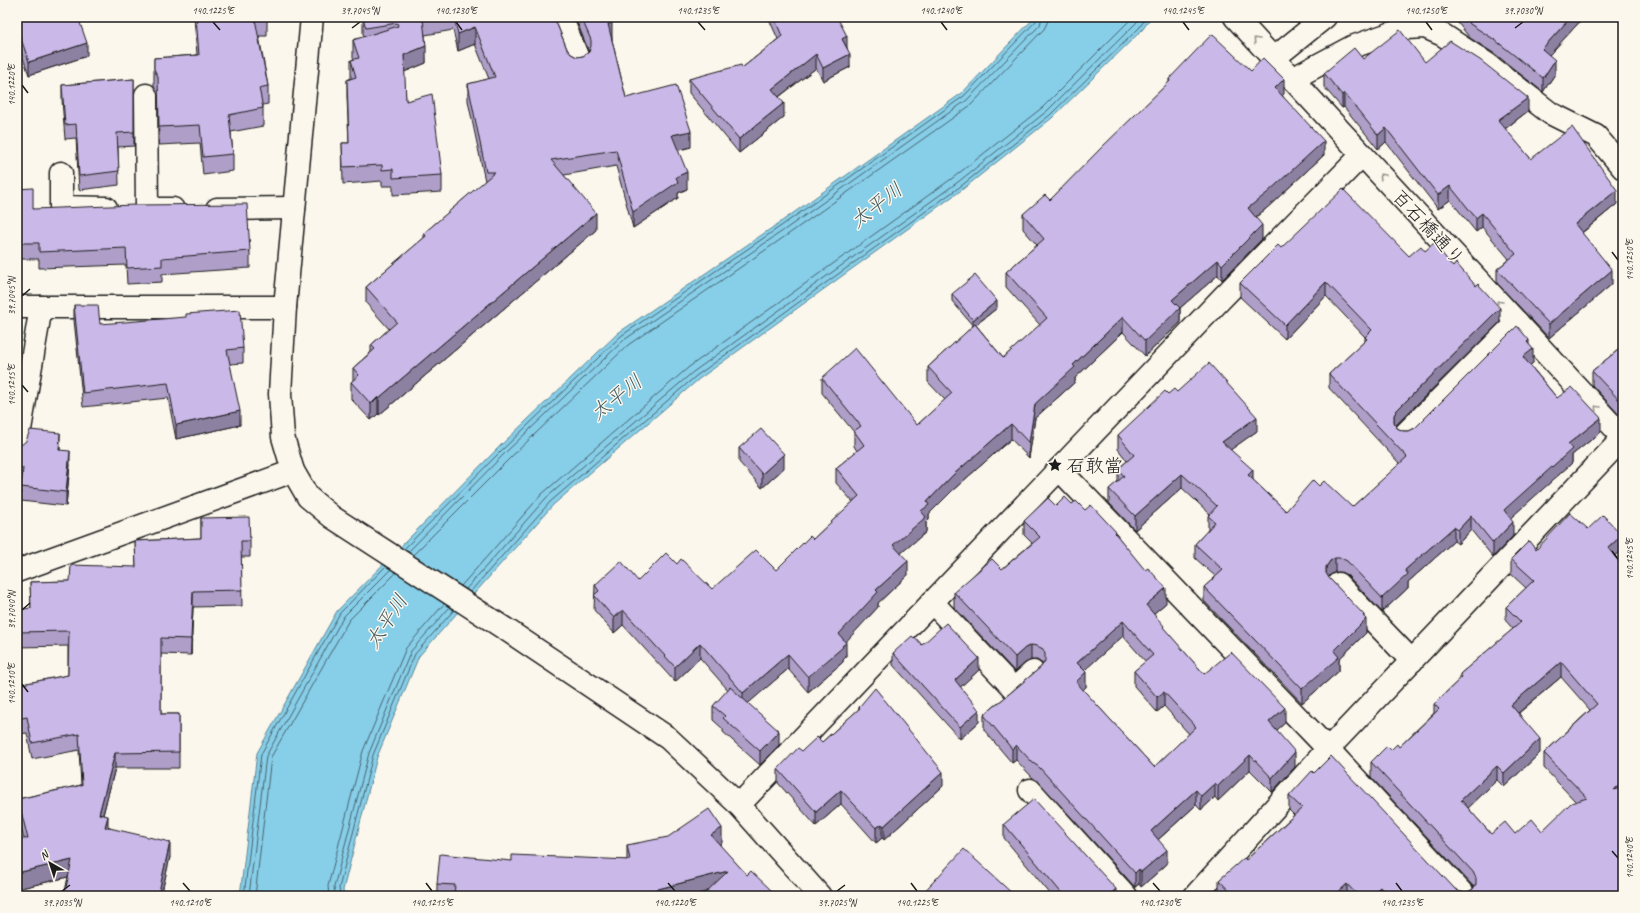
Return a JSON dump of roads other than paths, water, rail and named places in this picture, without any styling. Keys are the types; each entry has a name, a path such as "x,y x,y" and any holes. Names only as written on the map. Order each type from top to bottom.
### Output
{"street":[{"path":"312,17 285,307 280,394 283,437 293,471 308,497 332,517 510,632 668,738 739,805 820,896"},
{"path":"561,17 579,60"},
{"name":"百石橋通り","path":"1235,17 1623,438"},
{"path":"1273,59 1325,17"},
{"path":"1292,79 1352,47 1407,28 1425,27 1443,34 1487,64 1550,113 1596,136 1623,168"},
{"path":"146,95 147,209"},
{"path":"739,805 1223,297 1362,155"},
{"path":"61,173 61,207 147,209 294,208"},
{"path":"17,307 285,307"},
{"path":"17,448 41,307"},
{"path":"1406,433 1517,322"},
{"path":"1195,896 1328,749 1623,438"},
{"path":"1059,469 1328,749 1464,896"},
{"path":"17,571 293,471"},
{"path":"1338,584 1412,661"},
{"path":"932,602 1014,689 1033,672"},
{"path":"1030,790 1126,896"}],"water":[{"name":"太平川","path":"1035,17 1151,17 1143,29 1052,118 963,189 699,379 553,505 419,656 377,757 343,890 344,896 240,896 257,753 337,611 500,446 618,333 782,221 962,93"}],"place":[{"name":"石敢當","path":"1055,465"}]}
